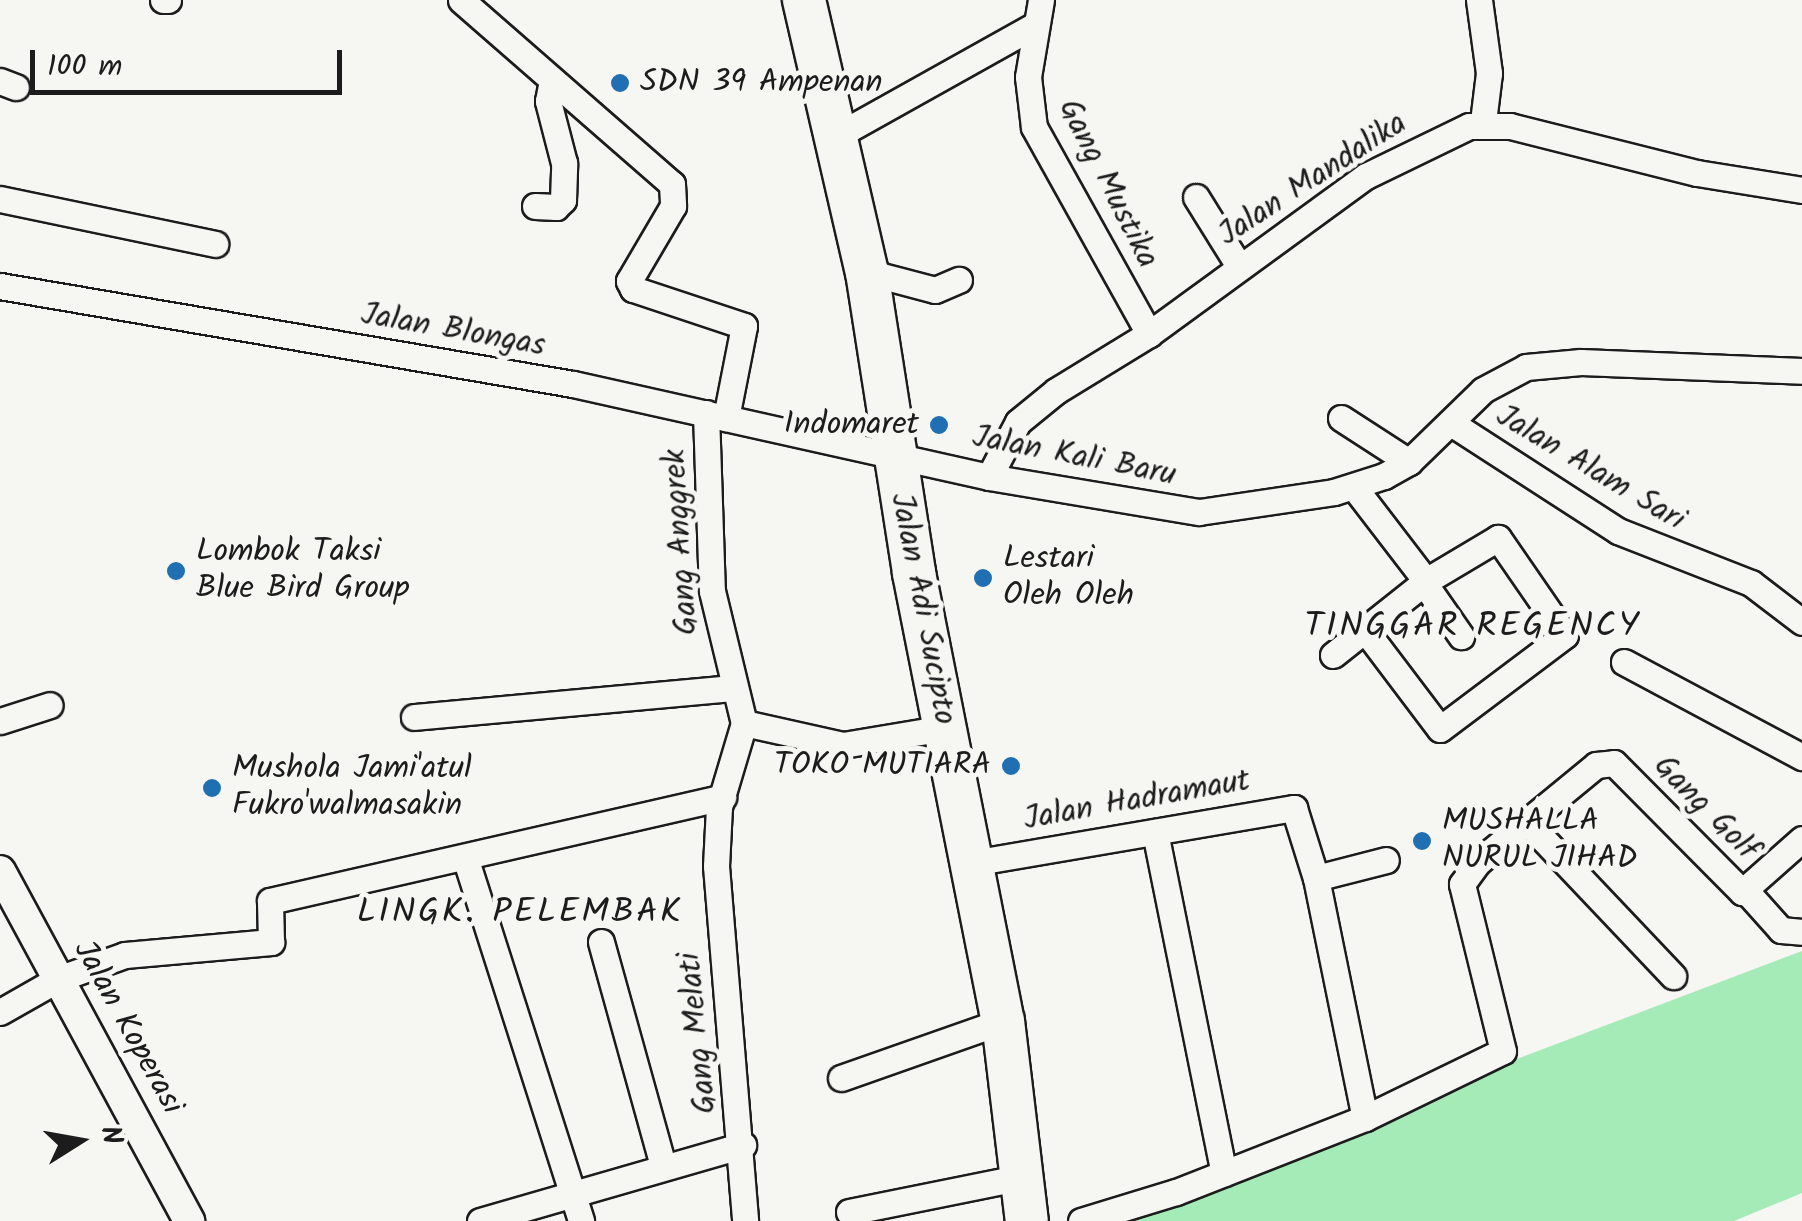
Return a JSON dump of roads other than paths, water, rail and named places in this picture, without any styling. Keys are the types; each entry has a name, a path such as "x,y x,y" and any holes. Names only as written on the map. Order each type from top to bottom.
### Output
{"highway":[{"name":"Jalan Adi Sucipto","path":"804,0 840,134 868,272 892,452 1003,1021 1027,1221"}],"street":[{"name":"Gang Mustika","path":"1041,0 1033,26 1028,76 1034,127 1150,334"},
{"path":"1479,0 1489,73 1483,122 1697,173 1802,190"},
{"path":"472,3 552,80 548,101 564,162 563,200 556,207 534,206"},
{"path":"840,134 1033,26"},
{"name":"Gang Anggrek","path":"552,80 672,184 676,195 629,281 634,289 744,326 716,416 712,590 744,723"},
{"name":"Jalan Mandalika","path":"989,476 1018,422 1150,334 1239,266 1383,166 1483,122"},
{"path":"1196,197 1239,266"},
{"path":"0,199 215,244"},
{"path":"868,272 935,290 959,280"},
{"name":"Jalan Blongas","path":"0,286 716,416 892,452"},
{"name":"Jalan Kali Baru","path":"892,452 989,476 1199,512 1354,488 1410,462 1496,382 1540,364 1802,371"},
{"path":"1340,418 1410,462"},
{"name":"Jalan Alam Sari","path":"1451,422 1618,531 1751,583 1802,622"},
{"path":"1354,488 1461,636"},
{"path":"1333,655 1425,582 1498,538 1565,635 1440,729 1365,630"},
{"path":"1624,662 1802,757"},
{"path":"414,717 734,688"},
{"path":"0,722 50,705"},
{"path":"744,723 842,745 945,728"},
{"name":"Gang Melati","path":"744,723 723,797 716,866 743,1144 745,1221"},
{"name":"Gang Golf","path":"1365,1118 1503,1051 1462,896 1466,875 1596,765 1614,763 1736,889 1747,892 1802,839"},
{"path":"0,1012 58,980 126,955 268,943 270,901 723,797"},
{"name":"Jalan Hadramaut","path":"972,864 1294,808 1316,878 1365,1118"},
{"path":"1526,821 1673,976"},
{"path":"1155,832 1224,1172"},
{"path":"464,857 581,1221"},
{"path":"1316,878 1386,860"},
{"name":"Jalan Koperasi","path":"0,870 189,1221"},
{"path":"1747,892 1781,930 1802,932"},
{"path":"601,942 663,1166"},
{"path":"841,1078 1003,1021"},
{"path":"1081,1221 1365,1118"},
{"path":"480,1221 573,1190 743,1144"},
{"path":"848,1212 1022,1177"}],"place":[{"name":"SDN 39 Ampenan","path":"620,83"},
{"name":"Indomaret","path":"939,425"},
{"name":"Lombok Taksi Blue Bird Group","path":"176,571"},
{"name":"Lestari Oleh Oleh","path":"983,578"},
{"name":"TOKO MUTIARA","path":"1011,766"},
{"name":"Mushola Jami'atul Fukro'walmasakin","path":"212,788"},
{"name":"MUSHALLA NURUL JIHAD","path":"1422,841"}],"district":[{"name":"TINGGAR REGENCY","path":"1473,627"},
{"name":"LINGK. PELEMBAK","path":"520,913"}]}
